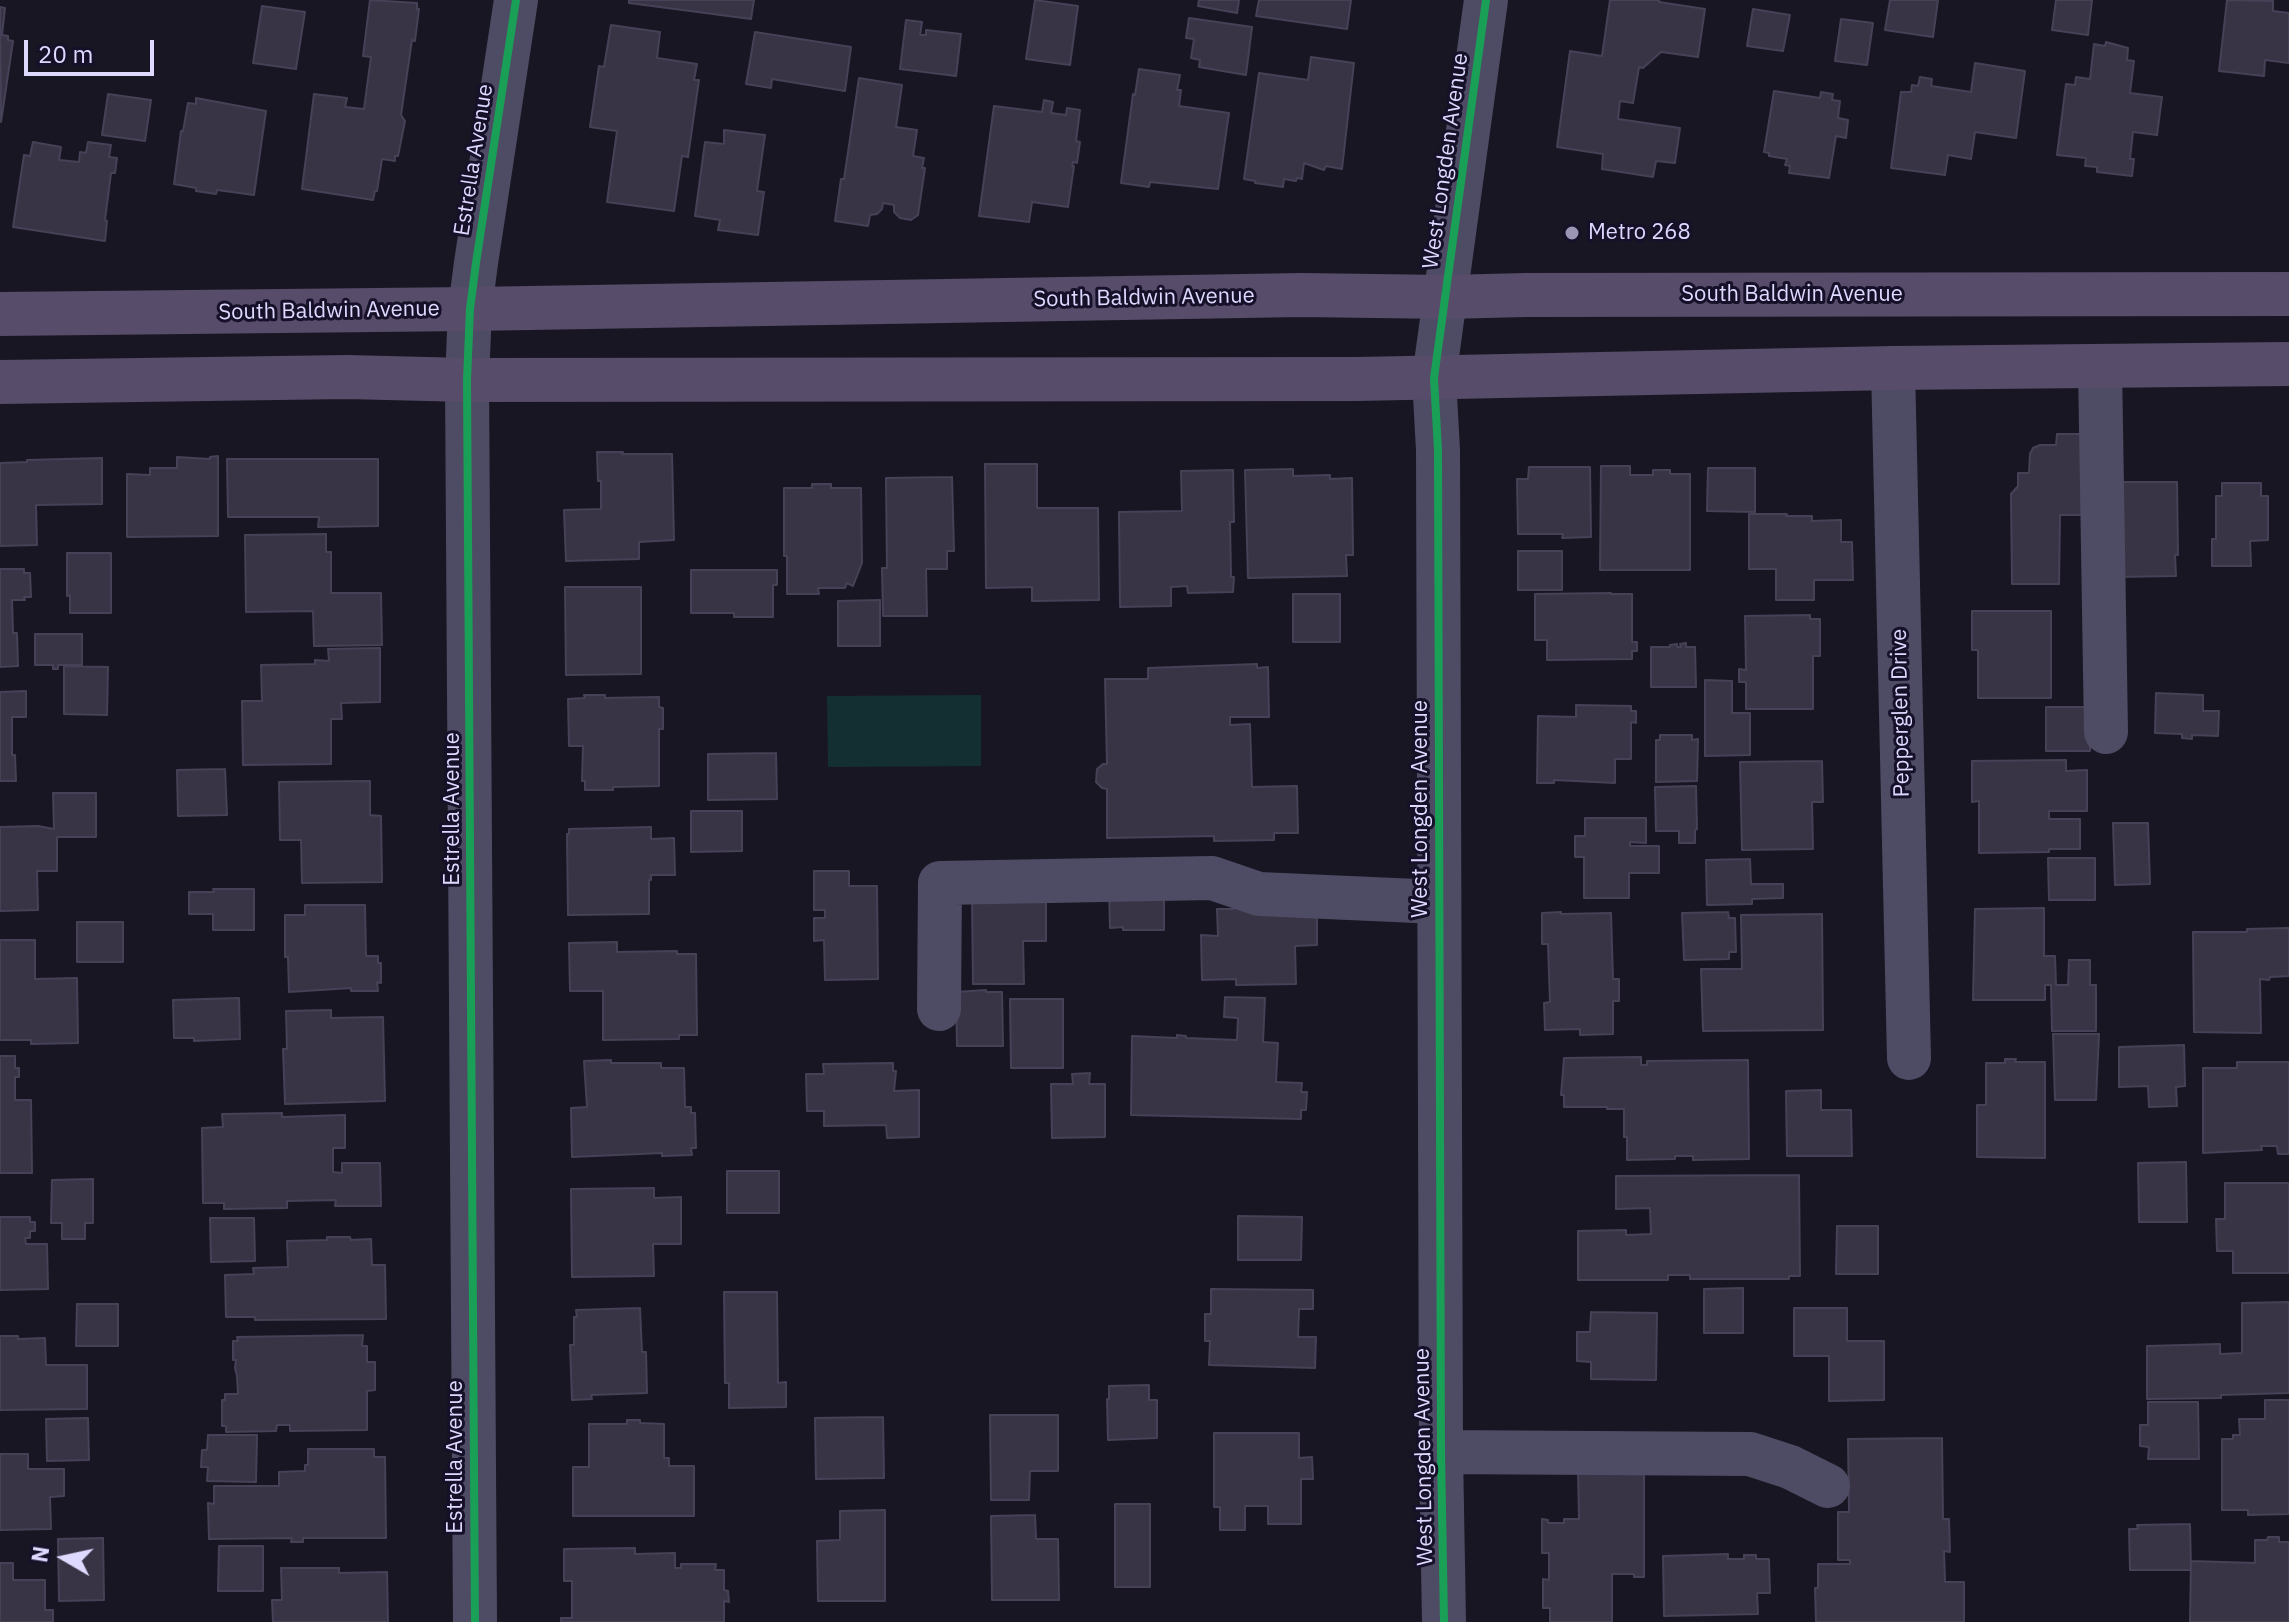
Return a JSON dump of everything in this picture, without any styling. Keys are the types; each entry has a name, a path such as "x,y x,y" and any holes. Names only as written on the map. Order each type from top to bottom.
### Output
{"main road":[{"name":"South Baldwin Avenue","path":"0,314 1302,295 2289,294"},
{"path":"0,382 347,377 467,380 1434,378 1893,368 2289,364"}],"street":[{"name":"Estrella Avenue","path":"475,1622 467,380 470,309 516,0"},
{"name":"West Longden Avenue","path":"1444,1622 1438,450 1434,378 1486,0"},
{"path":"2100,366 2106,732"},
{"name":"Pepperglen Drive","path":"1893,368 1909,1058"},
{"path":"939,1009 940,883 1212,878 1259,894 1439,902"},
{"path":"1441,1452 1750,1454 1790,1467 1828,1486"}],"green space":[{"path":"981,695 981,766 828,767 827,696"}],"building":[{"path":"370,0 417,3 419,9 401,115 405,121 398,156 395,156 395,161 382,159 373,200 302,189 314,94 347,98 345,107 364,109 371,57 363,56"},
{"path":"629,0 754,0 751,19 629,3"},
{"path":"1035,0 1078,6 1070,65 1026,59"},
{"path":"1199,0 1239,0 1237,13 1198,6"},
{"path":"1259,0 1351,0 1347,29 1256,16"},
{"path":"1610,0 1659,0 1705,9 1698,57 1661,52 1643,68 1639,67 1633,103 1620,101 1618,119 1680,128 1675,163 1656,161 1653,177 1602,169 1603,154 1557,147 1570,51 1602,56"},
{"path":"1890,0 1938,0 1933,37 1885,30"},
{"path":"2056,0 2092,0 2088,35 2052,30"},
{"path":"2227,0 2273,1 2273,11 2289,13 2289,63 2265,60 2264,76 2219,71"},
{"path":"262,6 305,12 296,69 253,63"},
{"path":"0,7 5,8 2,35 13,41 1,122"},
{"path":"1753,9 1790,15 1783,51 1747,46"},
{"path":"1189,18 1252,27 1246,75 1199,67 1200,60 1191,58 1194,39 1186,38"},
{"path":"1841,19 1873,23 1867,65 1835,61"},
{"path":"906,20 922,22 920,35 926,35 926,30 961,34 956,76 900,69"},
{"path":"611,25 660,32 657,58 697,64 694,80 699,80 688,157 682,156 674,211 607,202 617,131 590,127 599,66 604,67"},
{"path":"755,32 851,47 845,91 772,79 771,88 746,84"},
{"path":"2106,42 2128,48 2127,60 2134,61 2130,93 2162,97 2157,135 2133,132 2132,176 2097,172 2097,167 2085,166 2086,158 2057,155 2066,84 2075,85 2076,77 2090,79 2094,44 2105,46"},
{"path":"1311,57 1354,63 1342,169 1326,166 1324,170 1304,163 1302,179 1284,179 1283,187 1244,179 1259,73 1308,80"},
{"path":"1975,63 2025,71 2016,138 1975,132 1971,159 1948,155 1945,175 1891,168 1901,92 1911,92 1912,85 1918,86 1920,77 1932,79 1931,86 1971,92"},
{"path":"1139,69 1180,75 1177,90 1181,90 1179,106 1229,113 1218,189 1150,182 1149,187 1121,183"},
{"path":"859,78 902,85 896,127 917,130 913,156 924,158 922,168 925,168 918,215 911,220 900,218 894,212 894,205 883,203 877,214 870,215 868,226 835,221"},
{"path":"1774,91 1820,98 1821,92 1833,94 1832,100 1840,101 1838,118 1848,120 1846,138 1836,136 1829,178 1789,173 1790,166 1785,165 1787,159 1764,152"},
{"path":"108,94 151,100 145,141 102,135"},
{"path":"196,98 266,111 254,195 217,190 216,194 174,184 188,103 196,104"},
{"path":"1044,100 1053,102 1051,113 1066,115 1067,108 1080,110 1076,141 1080,142 1077,163 1073,162 1072,166 1068,207 1032,202 1029,222 979,216 994,106 1042,112"},
{"path":"724,130 765,135 757,191 764,192 758,235 718,230 720,220 695,216 705,142 724,144"},
{"path":"33,142 61,147 59,160 79,162 80,152 86,153 88,142 111,145 109,157 117,158 115,173 111,173 105,241 13,227 24,155 30,156"},
{"path":"2057,434 2088,434 2087,515 2060,515 2059,584 2012,584 2011,494 2018,486 2018,473 2029,473 2033,448 2056,445"},
{"path":"597,452 672,454 674,540 639,542 639,559 566,561 564,510 601,509"},
{"path":"218,456 218,536 127,537 127,474 150,475 150,468 177,468 177,457 210,459"},
{"path":"102,458 102,504 36,505 37,545 0,546 0,463"},
{"path":"227,459 378,459 378,526 318,527 319,517 228,517"},
{"path":"985,464 1037,464 1037,508 1098,508 1099,600 1032,601 1032,587 986,588"},
{"path":"1601,466 1630,466 1630,475 1653,475 1653,470 1690,474 1690,570 1600,570"},
{"path":"1529,467 1590,467 1591,537 1518,534 1517,479 1528,479"},
{"path":"1708,468 1755,468 1755,512 1707,511"},
{"path":"1293,469 1293,476 1352,478 1353,555 1346,555 1347,576 1248,578 1245,470"},
{"path":"1233,470 1234,522 1230,522 1233,592 1188,593 1187,586 1171,587 1171,606 1120,607 1119,512 1182,511 1181,471"},
{"path":"952,477 954,551 947,551 947,569 926,569 927,616 883,616 882,568 887,568 886,478"},
{"path":"2115,482 2177,482 2176,576 2115,577"},
{"path":"2222,483 2261,483 2261,496 2268,496 2268,540 2250,541 2251,566 2212,566 2212,539 2216,539 2216,496 2222,496"},
{"path":"812,484 831,484 831,488 861,488 862,563 853,586 847,583 845,588 818,588 819,594 787,594 784,488 812,488"},
{"path":"1749,514 1812,516 1812,521 1841,520 1841,542 1852,542 1853,580 1814,580 1814,600 1776,600 1776,569 1749,569"},
{"path":"326,534 326,552 331,552 331,593 381,593 382,645 314,646 313,611 246,612 245,535"},
{"path":"1518,551 1562,551 1562,590 1518,590"},
{"path":"67,553 111,553 111,613 70,613"},
{"path":"0,569 24,569 24,573 30,573 31,597 12,600 18,666 0,667"},
{"path":"691,570 777,570 777,585 773,585 773,617 691,613"},
{"path":"565,587 641,587 641,674 566,675"},
{"path":"1293,594 1340,594 1340,642 1293,642"},
{"path":"1535,594 1632,594 1632,642 1637,642 1637,651 1632,651 1632,659 1547,660 1547,640 1535,640"},
{"path":"880,600 880,646 838,646 838,601"},
{"path":"1972,611 2051,611 2051,698 1978,698 1978,650 1972,650"},
{"path":"1810,615 1810,619 1820,619 1820,656 1813,656 1813,709 1746,709 1746,682 1739,682 1739,669 1746,670 1745,616"},
{"path":"35,634 82,634 82,665 58,665 58,669 53,669 53,665 35,665"},
{"path":"1686,643 1686,647 1695,647 1696,687 1651,687 1651,647 1677,644 1681,647 1680,644"},
{"path":"380,648 380,702 341,703 342,719 331,719 331,764 243,765 242,701 262,701 261,665 315,664 315,660 329,661 328,649"},
{"path":"1257,664 1257,668 1268,667 1269,717 1230,717 1230,725 1250,724 1252,787 1297,786 1298,833 1274,833 1274,840 1214,841 1214,836 1107,838 1107,789 1096,782 1097,769 1107,764 1105,679 1148,679 1148,668"},
{"path":"64,666 108,667 107,715 64,714"},
{"path":"1705,680 1732,681 1732,713 1750,713 1750,755 1705,756"},
{"path":"26,691 26,717 12,717 16,781 0,781 0,692"},
{"path":"2156,693 2203,695 2203,711 2219,711 2218,736 2192,735 2192,739 2182,738 2182,734 2155,733"},
{"path":"584,695 605,695 605,698 659,697 659,707 663,708 663,729 659,729 659,786 585,790 585,781 582,781 583,746 569,746 568,699 585,698"},
{"path":"1576,705 1631,706 1631,711 1636,711 1636,723 1631,722 1631,759 1615,759 1615,783 1554,780 1554,783 1537,783 1538,716 1576,717"},
{"path":"2046,707 2090,707 2090,751 2046,751"},
{"path":"1660,735 1692,735 1692,740 1698,739 1697,781 1656,782 1656,740 1660,740"},
{"path":"776,753 777,799 708,800 708,754"},
{"path":"2066,760 2066,771 2087,770 2087,811 2049,811 2049,819 2080,819 2080,849 1979,853 1979,801 1972,802 1972,761"},
{"path":"1822,761 1823,802 1812,802 1813,849 1742,850 1740,762"},
{"path":"225,769 227,815 178,816 177,770"},
{"path":"370,781 370,815 381,816 382,882 302,883 301,840 280,840 279,782"},
{"path":"1696,786 1695,843 1679,843 1679,831 1656,831 1655,787"},
{"path":"53,793 96,793 96,837 57,837 57,871 37,871 38,910 0,911 0,827 38,826 54,829"},
{"path":"691,811 742,811 742,851 691,852"},
{"path":"1585,818 1646,818 1646,843 1630,842 1630,846 1659,846 1659,873 1629,873 1629,898 1584,898 1584,857 1575,857 1575,836 1585,836"},
{"path":"2113,823 2148,823 2150,884 2115,885"},
{"path":"651,827 651,839 674,838 675,875 651,875 649,914 568,915 569,829"},
{"path":"2048,858 2095,858 2095,900 2049,900"},
{"path":"1750,859 1751,884 1783,884 1783,898 1752,899 1752,904 1707,905 1706,860"},
{"path":"814,871 849,871 849,886 877,886 878,979 825,980 824,940 814,941 814,918 825,918 825,910 814,910"},
{"path":"1164,884 1164,930 1110,928 1109,888"},
{"path":"213,889 254,889 254,930 213,930 213,914 189,914 189,892 214,892"},
{"path":"1046,895 1046,941 1023,941 1024,984 973,984 972,896"},
{"path":"305,905 365,905 366,956 378,956 378,963 381,963 378,991 351,991 351,988 289,992 285,915 305,915"},
{"path":"1233,905 1317,906 1317,945 1295,946 1296,984 1236,985 1236,979 1202,980 1201,935 1218,936 1217,909 1233,909"},
{"path":"2044,908 2044,956 2055,956 2056,985 2068,985 2069,960 2090,960 2090,985 2096,985 2096,1031 2052,1031 2051,985 2045,985 2045,1000 1973,1000 1975,909"},
{"path":"1728,912 1729,918 1735,918 1736,952 1729,952 1729,959 1684,960 1682,913"},
{"path":"1542,913 1611,913 1613,979 1619,979 1619,1001 1613,1001 1613,1034 1580,1035 1580,1029 1545,1030 1544,1003 1550,1002 1548,944 1542,944"},
{"path":"1822,914 1823,1030 1703,1031 1701,969 1742,969 1741,915"},
{"path":"77,922 123,922 123,962 77,962"},
{"path":"2289,928 2289,976 2260,979 2261,1033 2194,1032 2193,932"},
{"path":"0,940 35,940 35,979 77,978 78,1043 31,1044 31,1040 0,1040"},
{"path":"617,942 617,952 677,951 677,954 696,954 697,1035 679,1035 679,1039 603,1040 603,991 570,991 569,943"},
{"path":"956,992 1002,992 1003,1046 957,1046"},
{"path":"1225,997 1265,998 1263,1042 1278,1043 1276,1082 1302,1083 1301,1092 1307,1092 1306,1110 1301,1110 1301,1119 1131,1115 1132,1036 1177,1038 1177,1035 1237,1040 1238,1018 1224,1017"},
{"path":"239,998 240,1039 194,1041 194,1038 174,1038 173,1000"},
{"path":"1010,999 1063,999 1063,1068 1011,1068"},
{"path":"331,1010 331,1018 383,1017 385,1101 285,1104 283,1049 287,1049 286,1011"},
{"path":"2053,1034 2099,1034 2096,1100 2055,1100"},
{"path":"2184,1045 2185,1086 2176,1087 2177,1106 2149,1107 2148,1086 2119,1087 2119,1047"},
{"path":"0,1056 15,1056 19,1077 15,1077 15,1100 31,1100 32,1173 0,1173"},
{"path":"1641,1057 1641,1065 1647,1065 1647,1061 1748,1060 1749,1159 1693,1160 1693,1156 1675,1156 1675,1159 1627,1160 1624,1109 1564,1107 1564,1095 1561,1095 1564,1058"},
{"path":"2005,1059 2045,1062 2045,1158 1977,1157 1977,1105 1986,1105 1986,1063 2005,1063"},
{"path":"611,1060 611,1063 661,1063 661,1068 684,1068 685,1107 691,1107 691,1113 695,1113 696,1148 691,1148 692,1155 662,1156 662,1153 572,1157 571,1108 587,1107 584,1061"},
{"path":"2237,1062 2289,1062 2289,1154 2278,1154 2277,1146 2261,1146 2262,1150 2203,1153 2203,1068 2237,1068"},
{"path":"893,1063 893,1071 896,1071 894,1091 919,1090 919,1137 887,1138 886,1125 824,1126 824,1111 807,1111 806,1074 824,1074 823,1064"},
{"path":"1090,1073 1089,1084 1105,1084 1105,1137 1052,1138 1051,1084 1073,1084 1072,1074"},
{"path":"1821,1090 1821,1110 1851,1110 1852,1156 1787,1156 1786,1091"},
{"path":"282,1113 282,1117 345,1115 345,1148 333,1148 333,1172 342,1173 342,1163 380,1163 381,1206 335,1206 336,1200 287,1201 287,1208 224,1209 224,1203 203,1203 202,1128 223,1127 222,1114"},
{"path":"2186,1162 2187,1222 2139,1222 2138,1163"},
{"path":"727,1171 779,1171 779,1213 727,1213"},
{"path":"1799,1175 1800,1276 1789,1276 1789,1279 1690,1279 1690,1275 1668,1275 1668,1280 1578,1280 1578,1231 1626,1230 1626,1235 1651,1234 1650,1208 1616,1209 1616,1176"},
{"path":"93,1179 93,1223 85,1223 85,1239 62,1239 62,1223 51,1223 52,1180"},
{"path":"2225,1183 2289,1183 2289,1273 2233,1273 2233,1251 2217,1251 2216,1219 2225,1219"},
{"path":"654,1188 654,1198 681,1197 681,1244 653,1244 654,1276 572,1277 571,1189"},
{"path":"1238,1216 1302,1217 1301,1260 1238,1260"},
{"path":"0,1217 30,1217 30,1222 35,1222 35,1231 30,1231 30,1238 25,1238 26,1244 47,1244 48,1289 0,1290"},
{"path":"210,1218 254,1218 255,1261 211,1262"},
{"path":"1837,1226 1878,1226 1878,1274 1836,1274"},
{"path":"327,1237 371,1239 372,1265 385,1265 386,1319 255,1320 255,1317 226,1317 225,1275 254,1274 253,1268 288,1267 287,1241 327,1240"},
{"path":"1743,1288 1743,1333 1704,1333 1704,1289"},
{"path":"1211,1289 1313,1290 1313,1309 1299,1309 1298,1337 1316,1337 1315,1368 1209,1365 1210,1341 1205,1341 1205,1314 1211,1314"},
{"path":"724,1292 777,1292 778,1383 786,1382 786,1407 729,1408 729,1383 725,1383"},
{"path":"2289,1302 2289,1393 2147,1399 2147,1346 2220,1344 2220,1354 2242,1353 2242,1303"},
{"path":"77,1304 118,1304 118,1346 76,1346"},
{"path":"640,1308 647,1393 591,1395 592,1399 572,1400 570,1345 574,1345 576,1310"},
{"path":"1794,1308 1847,1308 1847,1341 1884,1341 1884,1400 1829,1401 1829,1356 1794,1356"},
{"path":"1591,1312 1657,1313 1656,1380 1591,1379 1591,1362 1577,1361 1577,1332 1590,1332"},
{"path":"363,1335 362,1346 367,1346 367,1362 375,1362 375,1390 367,1391 367,1430 290,1431 290,1425 277,1425 276,1431 226,1432 226,1426 222,1426 222,1400 225,1400 225,1394 238,1394 236,1360 233,1360 233,1341 238,1341 237,1337"},
{"path":"0,1336 45,1338 46,1365 87,1365 87,1409 0,1410"},
{"path":"1149,1385 1149,1400 1157,1400 1157,1438 1108,1440 1109,1386"},
{"path":"2265,1400 2289,1400 2289,1514 2248,1515 2248,1510 2222,1510 2222,1439 2240,1435 2239,1419 2265,1419"},
{"path":"2148,1402 2198,1402 2199,1459 2148,1459 2149,1447 2140,1446 2140,1425 2148,1425"},
{"path":"990,1415 1058,1415 1058,1471 1030,1471 1029,1500 991,1500"},
{"path":"883,1417 884,1478 816,1479 815,1418"},
{"path":"88,1418 89,1460 47,1461 46,1419"},
{"path":"627,1420 664,1424 664,1458 669,1458 669,1466 694,1466 694,1516 573,1516 573,1467 589,1467 589,1424 627,1424"},
{"path":"1214,1433 1299,1433 1299,1458 1312,1457 1313,1479 1301,1479 1301,1524 1268,1524 1268,1506 1245,1506 1245,1530 1220,1530 1220,1507 1214,1507"},
{"path":"208,1435 257,1435 256,1482 207,1481 208,1467 201,1467 202,1450 207,1450"},
{"path":"1942,1438 1943,1519 1949,1519 1950,1552 1944,1551 1945,1582 1964,1582 1964,1622 1816,1622 1818,1564 1850,1564 1850,1560 1838,1560 1838,1512 1849,1512 1848,1439"},
{"path":"308,1449 374,1449 374,1457 385,1457 386,1538 303,1538 303,1542 291,1542 292,1538 209,1539 208,1503 214,1504 214,1486 279,1486 279,1472 305,1471"},
{"path":"0,1454 28,1454 28,1469 64,1469 64,1496 50,1497 51,1529 0,1530"},
{"path":"1578,1468 1644,1468 1644,1577 1612,1574 1612,1622 1550,1622 1550,1608 1543,1608 1543,1579 1549,1580 1549,1553 1542,1553 1542,1519 1548,1520 1548,1523 1564,1523 1564,1519 1579,1519"},
{"path":"1115,1504 1150,1504 1150,1587 1115,1587"},
{"path":"885,1510 885,1601 818,1601 817,1541 840,1540 840,1511"},
{"path":"1035,1515 1036,1539 1058,1539 1059,1600 992,1600 991,1516"},
{"path":"2190,1524 2191,1570 2130,1570 2129,1529 2138,1529 2137,1525"},
{"path":"2268,1537 2279,1537 2279,1542 2289,1542 2289,1622 2190,1622 2191,1561 2255,1563 2255,1540 2267,1540"},
{"path":"103,1538 104,1600 59,1601 58,1539"},
{"path":"219,1546 263,1546 263,1591 218,1591"},
{"path":"635,1548 635,1554 675,1553 675,1568 681,1568 681,1564 716,1564 715,1570 724,1570 724,1590 728,1591 729,1602 724,1601 724,1622 561,1622 561,1618 572,1618 572,1581 564,1581 564,1549"},
{"path":"1728,1554 1728,1559 1756,1555 1756,1559 1769,1559 1770,1593 1757,1593 1758,1614 1664,1616 1663,1556"},
{"path":"0,1563 13,1563 13,1580 45,1580 45,1610 53,1610 53,1622 0,1622"},
{"path":"281,1568 339,1568 339,1573 387,1572 388,1622 273,1622 272,1600 282,1600"}],"cycle path":[{"path":"475,1622 467,380 470,309 516,0"},
{"path":"1444,1622 1438,450 1434,378 1486,0"}],"place":[{"name":"Metro 268","path":"1572,233"}]}
